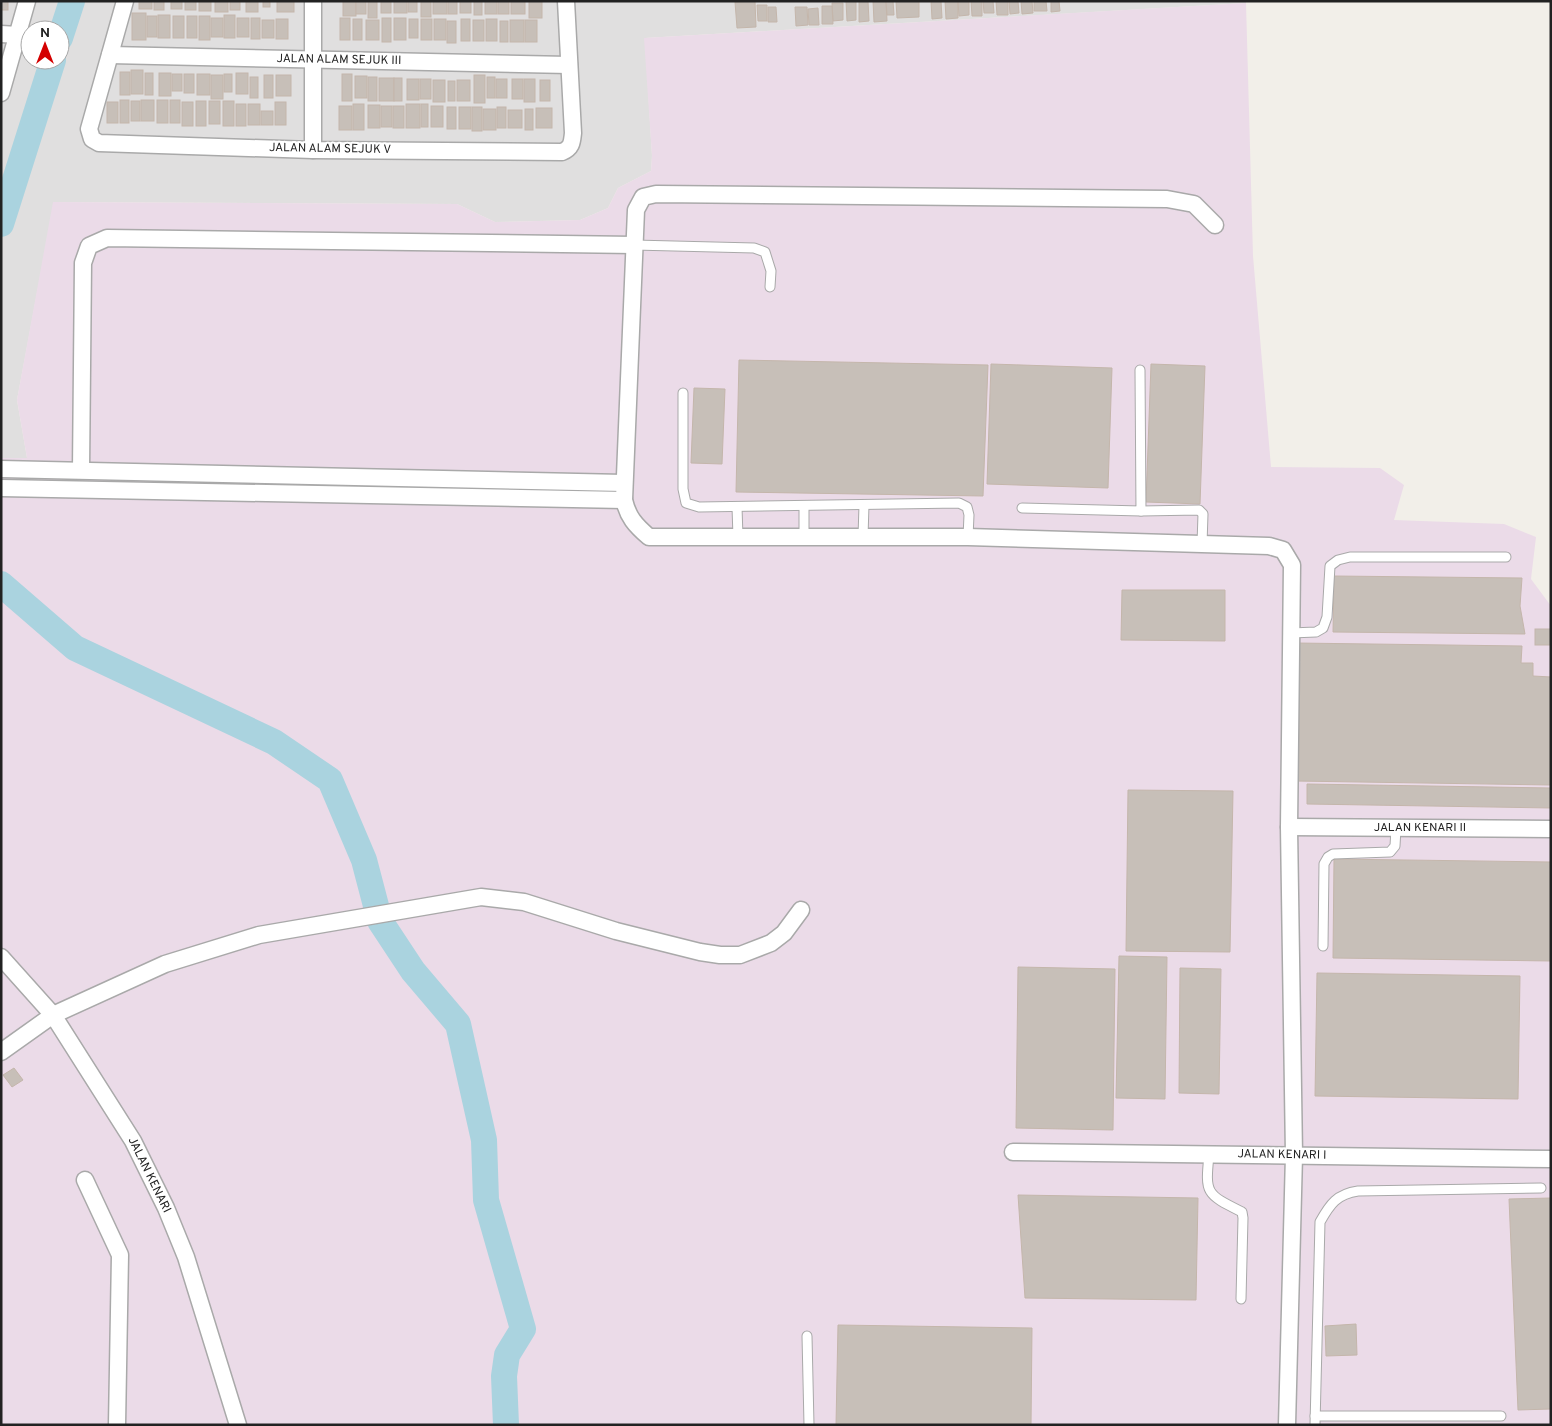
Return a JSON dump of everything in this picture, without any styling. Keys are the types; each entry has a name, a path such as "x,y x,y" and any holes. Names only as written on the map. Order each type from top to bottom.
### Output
{"street":[{"path":"1,94 27,1"},
{"path":"110,55 125,1"},
{"path":"313,1 313,150"},
{"path":"566,1 569,65"},
{"path":"1,34 18,35"},
{"name":"JALAN ALAM SEJUK III","path":"110,55 569,65"},
{"name":"JALAN ALAM SEJUK V","path":"110,55 89,129 92,139 99,143 313,150 562,152 568,150 572,144 573,133 569,65"},
{"path":"1215,225 1194,204 1167,199 656,194 642,197 636,210 624,500 627,514 633,524 649,537 968,537 1268,546 1283,550 1292,565 1289,827 1294,1155 1287,1425"},
{"path":"80,470 83,263 90,246 108,238 634,245"},
{"path":"1,469 624,483"},
{"path":"1,488 624,500"},
{"name":"JALAN KENARI II","path":"1289,827 1551,829"},
{"path":"1,1052 53,1015 166,964 259,934 400,912 480,897 524,902 661,944 720,955 740,955 770,944 784,933 801,910"},
{"name":"JALAN KENARI","path":"1,957 53,1015 133,1141 166,1208 186,1257 238,1425"},
{"name":"JALAN KENARI I","path":"1013,1152 1551,1159"},
{"path":"85,1180 120,1255 117,1425"}],"lane":[{"path":"634,245 754,248 764,252 769,262 770,287"},
{"path":"1140,370 1141,511"},
{"path":"683,393 683,489 686,503 699,507 959,504 967,507 969,515 968,537"},
{"path":"863,537 864,505"},
{"path":"804,506 804,537"},
{"path":"737,507 738,537"},
{"path":"1022,508 1141,511 1199,510 1203,514 1202,544"},
{"path":"1291,633 1316,632 1323,628 1328,617 1330,566 1338,560 1350,557 1506,557"},
{"path":"1323,946 1324,864 1328,857 1333,854 1390,852 1395,846 1396,828"},
{"path":"1209,1155 1207,1189 1213,1197 1242,1212 1241,1299"},
{"path":"1501,1416 1315,1420 1320,1222 1330,1204 1343,1193 1358,1190 1541,1188"},
{"path":"807,1336 809,1425"}],"shaded area":[{"path":"1,1 1246,1 1246,3 645,38 652,156 651,171 618,188 608,208 580,220 495,222 457,204 54,202 17,400 27,458 1,458"},
{"path":"1246,3 1253,256 1271,467 1380,468 1404,485 1394,520 1504,524 1536,537 1531,579 1551,606 1551,1425 1,1425 1,458 27,458 17,400 53,202 457,204 495,222 580,220 608,208 618,188 651,171 652,156 644,38"}],"building":[{"path":"1,1 8,1 8,10 1,10"},
{"path":"139,1 152,1 152,9 139,9"},
{"path":"154,1 164,1 164,10 154,10"},
{"path":"171,1 182,1 182,9 171,9"},
{"path":"185,1 196,1 196,10 185,10"},
{"path":"199,1 211,1 211,11 199,11"},
{"path":"215,1 228,1 228,12 215,12"},
{"path":"230,1 240,1 240,10 230,10"},
{"path":"246,1 258,1 258,12 246,12"},
{"path":"263,1 270,1 270,7 263,7"},
{"path":"277,1 294,1 294,12 277,12"},
{"path":"343,1 356,1 356,16 343,16"},
{"path":"356,1 366,1 366,14 356,14"},
{"path":"368,1 377,1 377,18 368,18"},
{"path":"381,1 391,1 391,13 381,13"},
{"path":"394,1 407,1 407,13 394,13"},
{"path":"408,1 417,1 417,12 408,12"},
{"path":"421,1 431,1 431,17 421,17"},
{"path":"433,1 447,1 447,14 433,14"},
{"path":"448,1 457,1 457,14 448,14"},
{"path":"460,1 471,1 471,13 460,13"},
{"path":"474,1 482,1 482,15 474,15"},
{"path":"485,1 497,1 497,14 485,14"},
{"path":"498,1 509,1 509,14 498,14"},
{"path":"511,1 525,1 525,14 511,14"},
{"path":"529,1 542,1 542,18 529,18"},
{"path":"755,1 756,27 737,28 735,2"},
{"path":"846,1 856,1 856,20 847,21"},
{"path":"859,1 868,1 869,21 859,22"},
{"path":"873,1 886,1 887,21 874,22"},
{"path":"886,1 893,1 894,15 887,15"},
{"path":"896,1 919,1 919,17 897,18"},
{"path":"931,1 941,1 942,18 932,19"},
{"path":"945,1 958,1 958,18 946,19"},
{"path":"958,1 969,1 969,15 959,16"},
{"path":"971,1 982,1 982,16 972,16"},
{"path":"983,1 993,1 994,13 984,13"},
{"path":"996,1 1008,1 1008,15 997,15"},
{"path":"1009,1 1018,1 1019,13 1010,14"},
{"path":"1021,1 1032,1 1033,13 1022,14"},
{"path":"1034,1 1046,1 1047,11 1034,11"},
{"path":"1051,1 1059,1 1060,11 1051,12"},
{"path":"832,3 843,3 843,20 833,21"},
{"path":"757,5 767,5 767,21 758,21"},
{"path":"822,6 832,6 833,24 822,24"},
{"path":"768,7 776,7 777,22 768,22"},
{"path":"795,7 807,7 808,25 796,26"},
{"path":"818,8 819,25 809,25 808,9"},
{"path":"132,13 146,13 146,40 132,40"},
{"path":"158,15 170,15 170,38 158,38"},
{"path":"224,15 235,15 235,38 224,38"},
{"path":"147,16 157,16 157,37 147,37"},
{"path":"173,16 184,16 184,38 173,38"},
{"path":"187,16 197,16 197,38 187,38"},
{"path":"199,16 210,16 210,40 199,40"},
{"path":"211,18 223,18 223,37 211,37"},
{"path":"237,18 249,18 249,37 237,37"},
{"path":"251,18 260,18 260,39 251,39"},
{"path":"340,18 350,18 350,40 340,40"},
{"path":"382,18 391,18 391,42 382,42"},
{"path":"394,18 406,18 406,40 394,40"},
{"path":"276,19 288,19 288,39 276,39"},
{"path":"353,19 362,19 362,40 353,40"},
{"path":"409,19 418,19 418,38 409,38"},
{"path":"421,19 432,19 432,40 421,40"},
{"path":"434,19 446,19 446,40 434,40"},
{"path":"461,19 470,19 470,41 461,41"},
{"path":"486,19 497,19 497,41 486,41"},
{"path":"262,20 274,20 274,38 262,38"},
{"path":"366,20 379,20 379,40 366,40"},
{"path":"473,20 484,20 484,41 473,41"},
{"path":"510,20 524,20 524,42 510,42"},
{"path":"525,20 537,20 537,42 525,42"},
{"path":"447,21 456,21 456,43 447,43"},
{"path":"500,21 508,21 508,42 500,42"},
{"path":"131,70 143,70 143,94 131,94"},
{"path":"120,72 130,72 130,95 120,95"},
{"path":"145,73 153,73 153,95 145,95"},
{"path":"159,73 171,73 171,96 159,96"},
{"path":"236,73 248,73 248,94 236,94"},
{"path":"172,74 182,74 182,91 172,91"},
{"path":"184,74 194,74 194,93 184,93"},
{"path":"197,74 210,74 210,95 197,95"},
{"path":"224,74 232,74 232,92 224,92"},
{"path":"342,74 352,74 352,101 342,101"},
{"path":"211,75 223,75 223,99 211,99"},
{"path":"264,75 273,75 273,98 264,98"},
{"path":"276,75 291,75 291,96 276,96"},
{"path":"474,75 485,75 485,103 474,103"},
{"path":"355,76 367,76 367,98 355,98"},
{"path":"250,77 258,77 258,98 250,98"},
{"path":"368,77 377,77 377,101 368,101"},
{"path":"487,77 495,77 495,98 487,98"},
{"path":"379,78 394,78 394,101 379,101"},
{"path":"394,78 402,78 402,101 394,101"},
{"path":"407,79 419,79 419,100 407,100"},
{"path":"420,79 431,79 431,99 420,99"},
{"path":"496,79 507,79 507,98 496,98"},
{"path":"512,79 523,79 523,99 512,99"},
{"path":"524,79 535,79 535,102 524,102"},
{"path":"433,80 445,80 445,102 433,102"},
{"path":"457,80 470,80 470,101 457,101"},
{"path":"540,80 550,80 550,101 540,101"},
{"path":"448,81 455,81 455,101 448,101"},
{"path":"120,100 129,100 129,123 120,123"},
{"path":"141,100 154,100 154,121 141,121"},
{"path":"157,100 168,100 168,123 157,123"},
{"path":"170,100 180,100 180,123 170,123"},
{"path":"131,101 140,101 140,121 131,121"},
{"path":"196,101 206,101 206,126 196,126"},
{"path":"209,101 220,101 220,124 209,124"},
{"path":"223,101 234,101 234,126 223,126"},
{"path":"107,102 118,102 118,123 107,123"},
{"path":"182,102 193,102 193,126 182,126"},
{"path":"275,102 286,102 286,125 275,125"},
{"path":"236,104 246,104 246,126 236,126"},
{"path":"248,104 260,104 260,125 248,125"},
{"path":"353,104 364,104 364,130 353,130"},
{"path":"406,104 420,104 420,128 406,128"},
{"path":"421,104 428,104 428,127 421,127"},
{"path":"368,105 380,105 380,128 368,128"},
{"path":"339,106 352,106 352,130 339,130"},
{"path":"381,106 392,106 392,127 381,127"},
{"path":"393,106 404,106 404,128 393,128"},
{"path":"431,106 443,106 443,127 431,127"},
{"path":"447,107 456,107 456,129 447,129"},
{"path":"459,107 471,107 471,129 459,129"},
{"path":"472,107 482,107 482,131 472,131"},
{"path":"497,107 506,107 506,128 497,128"},
{"path":"536,108 552,108 552,128 536,128"},
{"path":"483,109 496,109 496,130 483,130"},
{"path":"525,109 533,109 533,130 525,130"},
{"path":"508,110 522,110 522,128 508,128"},
{"path":"261,111 273,111 273,125 261,125"},
{"path":"739,360 988,365 983,496 736,492"},
{"path":"991,364 1112,368 1108,488 987,484"},
{"path":"1151,364 1205,366 1200,504 1146,502"},
{"path":"694,388 725,389 722,464 691,463"},
{"path":"1334,576 1522,578 1520,606 1525,634 1333,632"},
{"path":"1122,590 1225,590 1225,641 1121,640"},
{"path":"1535,629 1551,629 1551,645 1535,645"},
{"path":"1296,643 1522,646 1521,663 1533,663 1533,676 1551,677 1551,785 1295,781"},
{"path":"1307,784 1551,788 1551,808 1307,804"},
{"path":"1128,790 1233,791 1230,952 1126,951"},
{"path":"1334,859 1551,862 1551,961 1333,958"},
{"path":"1119,956 1167,957 1165,1099 1116,1098"},
{"path":"1018,967 1115,969 1113,1130 1016,1128"},
{"path":"1180,968 1221,969 1219,1094 1179,1093"},
{"path":"1317,973 1520,976 1518,1099 1315,1096"},
{"path":"14,1068 23,1080 12,1087 3,1075"},
{"path":"1018,1195 1198,1198 1196,1300 1025,1298"},
{"path":"1551,1198 1551,1409 1518,1410 1509,1199"},
{"path":"1356,1324 1357,1355 1326,1356 1325,1326"},
{"path":"838,1325 1032,1328 1031,1425 836,1425"}],"waterway":[{"path":"66,20 72,1"},
{"path":"1,224 50,70"},
{"path":"1,584 75,648 274,742 330,780 364,860 380,921 413,971 458,1024 484,1140 486,1200 523,1329 507,1355 504,1376 506,1425"}]}
